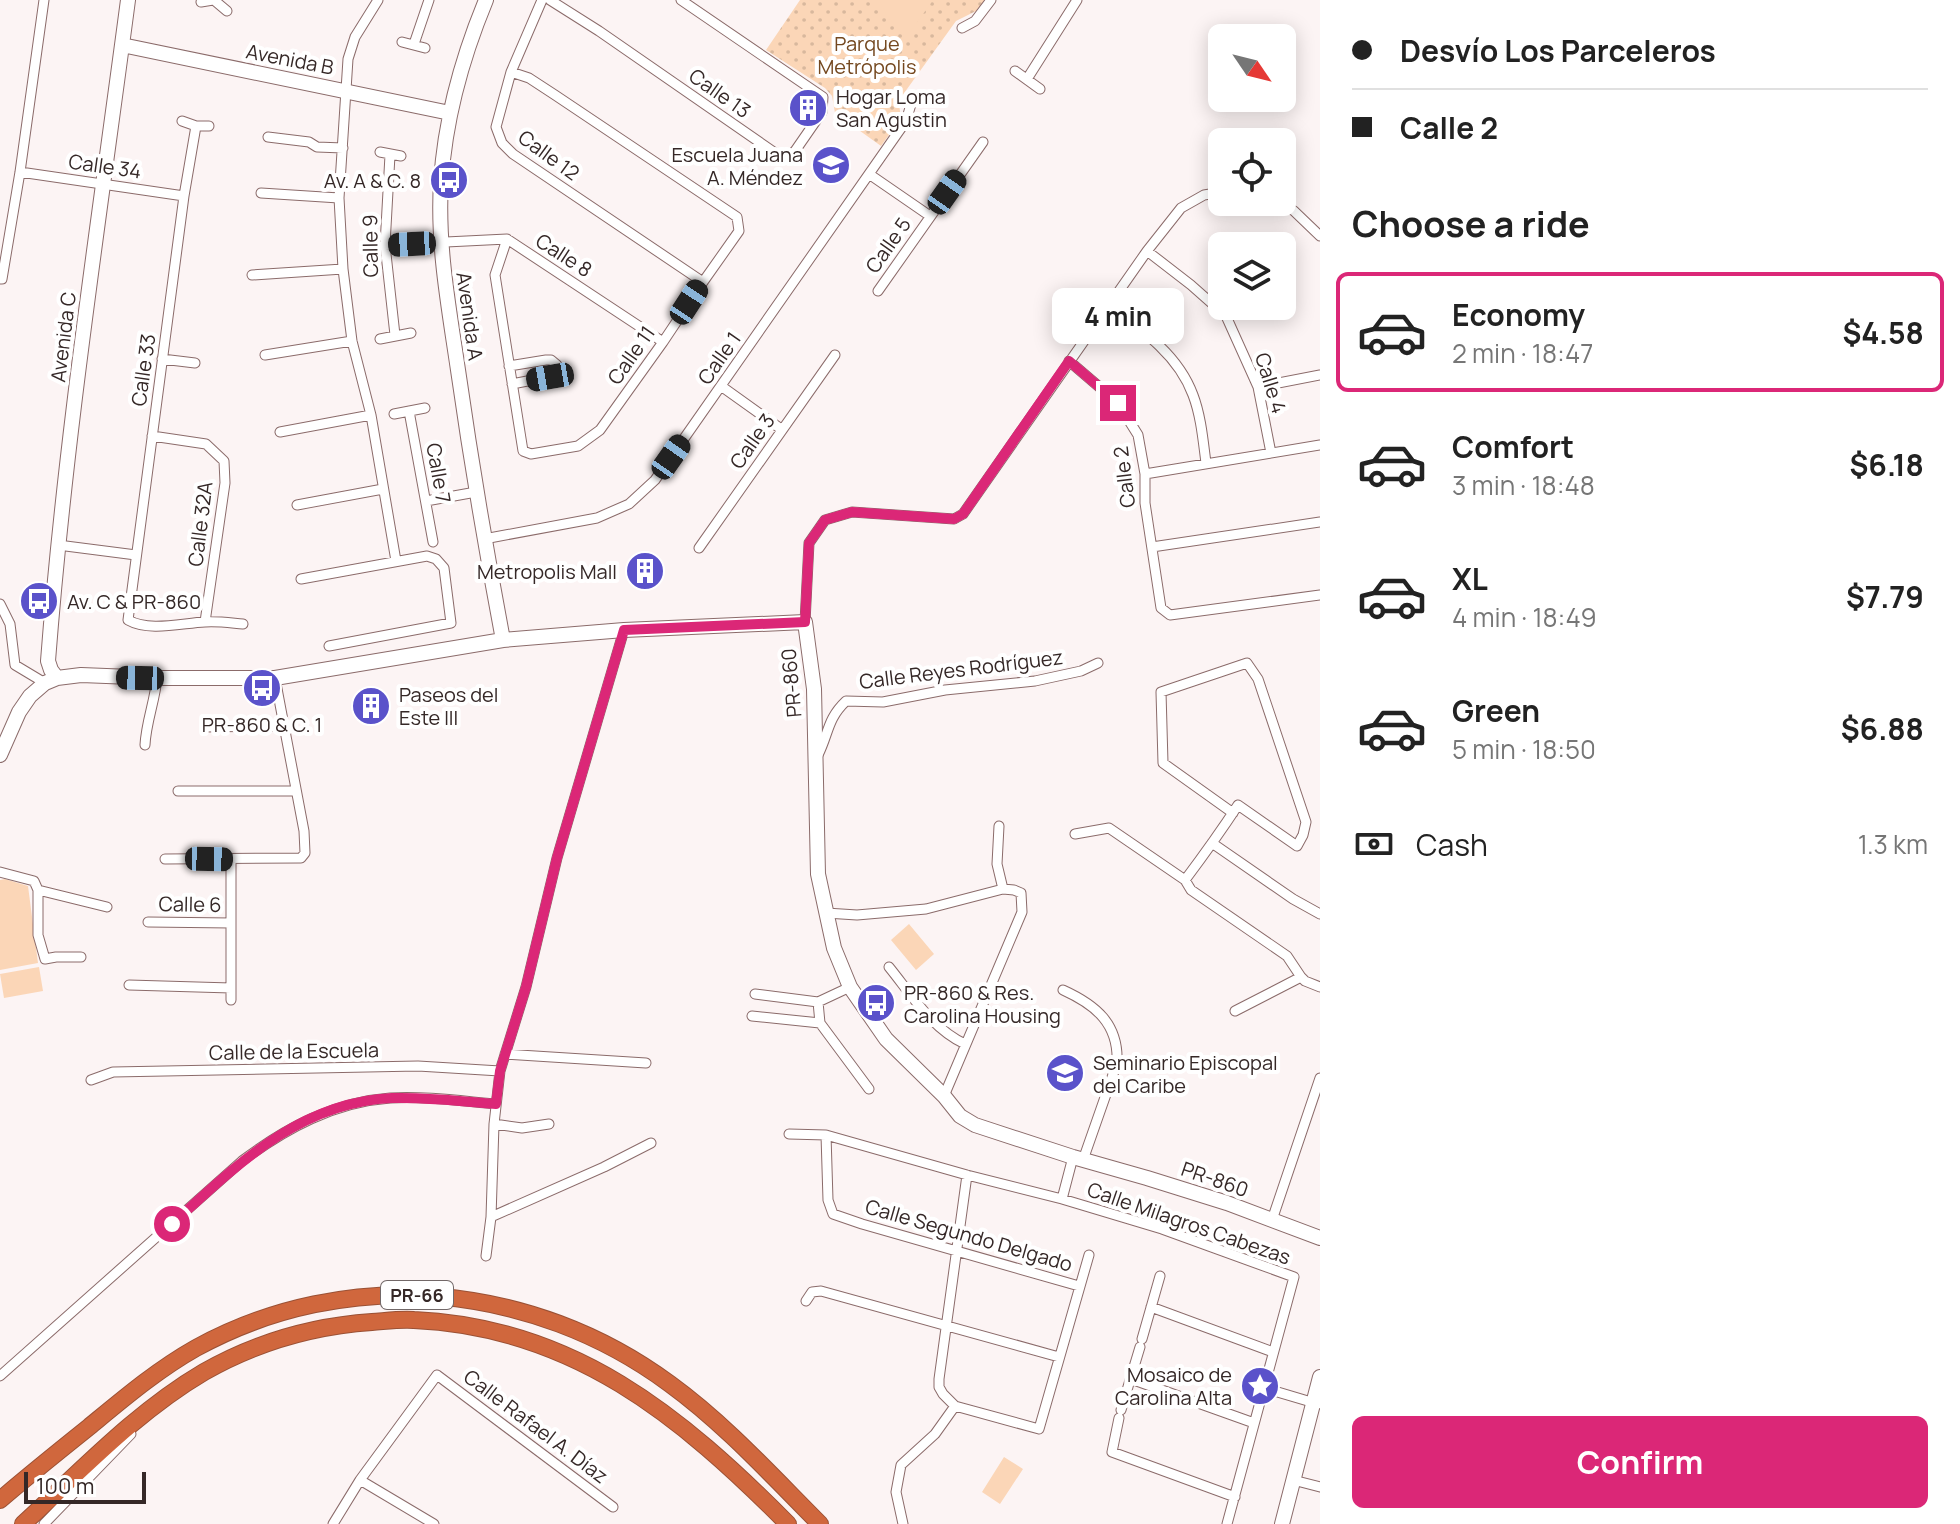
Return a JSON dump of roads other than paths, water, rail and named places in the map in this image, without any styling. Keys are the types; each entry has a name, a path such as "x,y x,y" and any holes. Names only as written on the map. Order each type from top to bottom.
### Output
{"highway":[{"name":"PR-66","path":"0,1500 137,1387 194,1349 226,1333 280,1313 325,1302 371,1296 428,1296 458,1298 543,1317 622,1352 671,1384 701,1409 820,1524"},
{"name":"PR-66","path":"23,1524 133,1423 169,1395 228,1360 267,1344 321,1329 410,1320 448,1322 514,1336 557,1351 607,1376 669,1415 788,1524"}],"street":[{"path":"1,279 20,172 44,0"},
{"name":"Avenida C","path":"51,680 48,661 58,545 128,0"},
{"path":"201,2 213,0 227,11"},
{"path":"378,0 355,37 348,59 339,198 343,269 352,341 371,415 396,561"},
{"path":"414,44 429,0"},
{"name":"Avenida A","path":"486,0 468,45 450,113 441,182 440,242 476,492 503,640"},
{"name":"Calle 12","path":"542,0 511,72 496,127 502,143 513,154 703,282"},
{"name":"Calle 13","path":"550,0 778,155 787,157 795,151 822,112 823,97 681,0"},
{"path":"962,28 975,21 991,0"},
{"path":"1027,79 1077,0"},
{"path":"402,42 425,48"},
{"name":"Avenida B","path":"122,45 450,113"},
{"path":"1015,71 1040,89"},
{"name":"Calle 11","path":"511,72 529,78 737,217 739,231 600,430 578,446 531,454 523,451 512,384"},
{"name":"Calle 1","path":"484,539 597,518 629,504 655,480 906,121 912,101"},
{"path":"182,121 209,126"},
{"name":"Calle 33","path":"196,126 128,620 136,624 181,626 205,622"},
{"path":"268,137 309,142 317,147 343,148"},
{"name":"Calle 5","path":"878,291 983,142"},
{"name":"Calle 9","path":"390,154 385,245 395,335"},
{"name":"Calle 34","path":"20,172 184,196"},
{"path":"869,174 930,216"},
{"path":"261,193 339,198"},
{"path":"805,622 809,543 825,520 852,512 954,519 963,514 1147,251 1181,208 1208,194"},
{"path":"1296,213 1320,236"},
{"path":"507,239 495,275 509,366 512,384 553,376 557,368 551,360 509,366"},
{"name":"Calle 8","path":"385,245 507,239 663,342"},
{"name":"Calle 4","path":"1147,251 1208,297"},
{"path":"252,275 343,269"},
{"path":"1108,306 1141,329 1170,356 1186,379 1195,403 1206,463"},
{"name":"Calle 4","path":"1228,320 1258,387 1271,453"},
{"path":"380,339 411,333"},
{"path":"265,355 352,341"},
{"name":"Calle 3","path":"699,548 835,355"},
{"path":"162,359 195,363"},
{"name":"Calle 2","path":"1069,361 1118,403 1138,435 1161,608 1170,615 1320,595"},
{"path":"1258,387 1320,375"},
{"path":"721,386 781,429"},
{"path":"394,414 425,408"},
{"name":"Calle 7","path":"409,411 433,542"},
{"path":"280,432 371,415"},
{"name":"Calle 32A","path":"152,436 206,444 224,461 225,483 205,622"},
{"path":"1145,474 1320,445"},
{"path":"297,505 383,489"},
{"path":"426,501 476,492"},
{"path":"1152,547 1320,522"},
{"path":"58,545 136,555"},
{"path":"301,579 427,556 436,559 444,568 451,623 329,646"},
{"path":"0,604 10,624 15,665 51,680"},
{"path":"205,622 243,624"},
{"name":"PR-860","path":"51,680 81,675 275,678 503,640 624,630 805,622 814,689 818,874 834,948 850,987 886,1039 960,1116 975,1125 1160,1182 1320,1238"},
{"path":"486,1256 500,1071 526,987 557,858 624,630"},
{"name":"Calle Reyes Rodríguez","path":"816,758 834,713 846,701 883,702 945,690 1035,681 1081,671 1098,663"},
{"path":"1185,880 1212,843 1233,813 1238,805 1297,846 1303,835 1306,822 1299,796 1258,679 1247,663 1161,692 1163,763 1233,813"},
{"path":"145,745 157,678"},
{"path":"165,859 301,858 305,853 304,831 275,678"},
{"path":"0,755 19,712 30,696 51,680"},
{"path":"206,727 284,726"},
{"path":"178,791 296,791"},
{"path":"999,826 997,864 1003,889"},
{"path":"1075,834 1109,828 1185,880 1191,890 1287,956 1305,981 1320,987"},
{"path":"1212,843 1320,914"},
{"path":"231,859 231,1000"},
{"path":"0,872 34,881 38,890 38,935 45,959 81,957"},
{"path":"826,913 857,915 926,909 1003,889 1021,893 1022,912 944,1096"},
{"path":"38,890 107,907"},
{"name":"Calle 6","path":"148,922 231,923"},
{"path":"889,967 937,1025 965,1044"},
{"path":"1235,1011 1301,977"},
{"path":"129,985 231,988"},
{"path":"755,994 818,1002 850,987"},
{"path":"1062,1199 1117,1063 1117,1051 1108,1024 1096,1009 1063,990"},
{"path":"818,1002 820,1023 869,1089"},
{"path":"752,1016 820,1023"},
{"path":"505,1054 646,1063"},
{"name":"Calle de la Escuela","path":"91,1080 113,1072 418,1066 500,1071"},
{"path":"1272,1220 1320,1078"},
{"path":"0,1376 242,1161 295,1125 345,1106 391,1098 496,1104"},
{"path":"494,1124 522,1128 549,1124"},
{"name":"Calle Milagros Cabezas","path":"789,1134 826,1135 1062,1199 1162,1229 1294,1277 1227,1524"},
{"name":"Calle Segundo Delgado","path":"826,1135 828,1200 833,1214 1079,1286"},
{"path":"491,1217 651,1143"},
{"path":"967,1175 939,1387 955,1406 1039,1429 1089,1255"},
{"path":"1160,1276 1112,1452 1235,1497"},
{"path":"806,1301 812,1292 821,1291 1059,1357"},
{"path":"1151,1307 1273,1352"},
{"name":"Calle Rafael A. Díaz","path":"360,1480 437,1375 613,1507"},
{"path":"1282,1524 1316,1403 1320,1377"},
{"path":"1131,1379 1254,1423"},
{"path":"1264,1388 1316,1403"},
{"path":"44,1524 169,1395"},
{"path":"903,1524 896,1492 901,1465 935,1434 955,1406"},
{"path":"0,1492 33,1473"},
{"path":"333,1524 360,1480 434,1524"},
{"path":"1293,1480 1320,1487"},
{"path":"53,1524 84,1483"}],"place":[{"name":"Hogar Loma San Agustin","path":"808,108"},
{"name":"Escuela Juana A. Méndez","path":"831,165"},
{"name":"Av. A & C. 8","path":"449,180"},
{"name":"Metropolis Mall","path":"645,571"},
{"name":"Av. C & PR-860","path":"39,601"},
{"name":"PR-860 & C. 1","path":"262,688"},
{"name":"Paseos del Este III","path":"371,706"},
{"name":"PR-860 & Res. Carolina Housing","path":"876,1003"},
{"name":"Seminario Episcopal del Caribe","path":"1065,1073"},
{"name":"Mosaico de Carolina Alta","path":"1260,1386"}],"park label":[{"name":"Parque Metrópolis","path":"867,54"}]}
